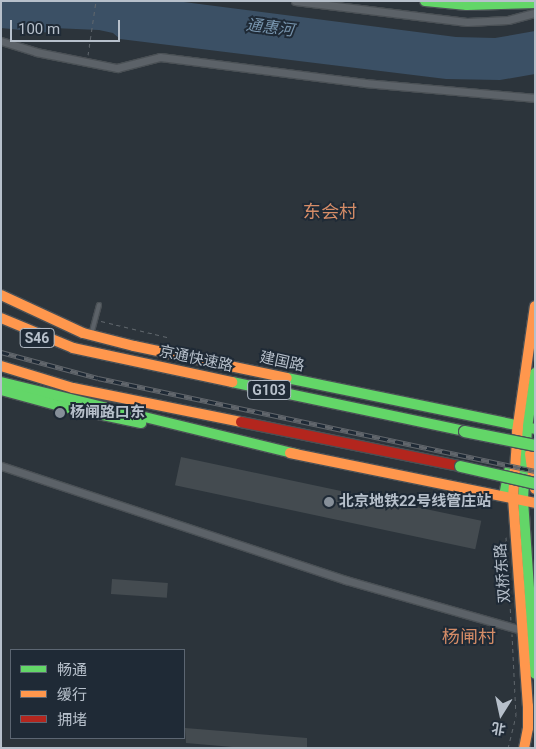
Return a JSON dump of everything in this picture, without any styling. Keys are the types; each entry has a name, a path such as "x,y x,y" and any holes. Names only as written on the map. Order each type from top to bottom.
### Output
{"main road":[{"path":"425,1 467,5 535,3"},
{"name":"建国路","path":"1,295 48,319 91,335 219,364 527,428"},
{"name":"双桥东路","path":"535,306 527,428 535,490"},
{"name":"京通快速路","path":"1,318 73,348 535,445"},
{"name":"S46","path":"1,327 73,348"},
{"name":"G103","path":"1,366 73,388 460,466 535,483"},
{"path":"1,373 73,388"},
{"name":"双桥东路","path":"524,748 528,728 522,630 519,499 535,373"},
{"path":"1,382 296,454"},
{"path":"1,390 69,408 519,499"},
{"name":"双桥东路","path":"519,499 535,674"}],"street":[{"path":"295,1 467,22 508,20 535,13"},
{"path":"1,41 87,63 117,68 160,57 365,83 535,98"},
{"path":"1,466 346,580 522,630"}],"lane":[{"path":"91,335 99,305"}],"path":[{"path":"87,63 96,1"},
{"path":"102,321 171,338"}],"water":[{"name":"通惠河","path":"1,1 176,1 456,37 495,38 535,31 535,74 500,80 446,79 120,39 113,33 99,30 53,28 52,33 1,28"}],"building":[{"name":"北京地铁22号线管庄站","path":"181,457 481,521 475,549 175,485"},
{"path":"112,579 168,583 167,598 111,594"},
{"path":"185,728 307,738 307,748 244,748 186,743"}],"railway":[{"path":"1,352 98,378 535,471"}],"traffic: fast":[{"path":"425,1 467,5 535,3"},
{"path":"535,373 527,428 523,500 535,674"},
{"path":"287,378 535,429"},
{"path":"1,382 296,454"},
{"path":"232,382 464,431"},
{"path":"1,390 60,406 141,423"},
{"path":"464,431 535,445"},
{"path":"460,466 535,483"},
{"path":"504,496 509,470"}],"traffic: slow":[{"path":"1,295 83,333 134,346 287,378"},
{"path":"517,432 535,306"},
{"path":"1,318 73,348 232,382"},
{"path":"1,366 73,388 241,422"},
{"path":"518,426 513,498 528,706 528,728 524,748"},
{"path":"290,453 535,503"},
{"path":"530,454 535,489"}],"traffic: jam":[{"path":"241,422 460,466"}],"place":[{"name":"杨闸路口东","path":"60,413"},
{"name":"北京地铁22号线管庄站","path":"329,502"}],"district":[{"name":"东会村","path":"330,212"},
{"name":"杨闸村","path":"469,637"}]}
